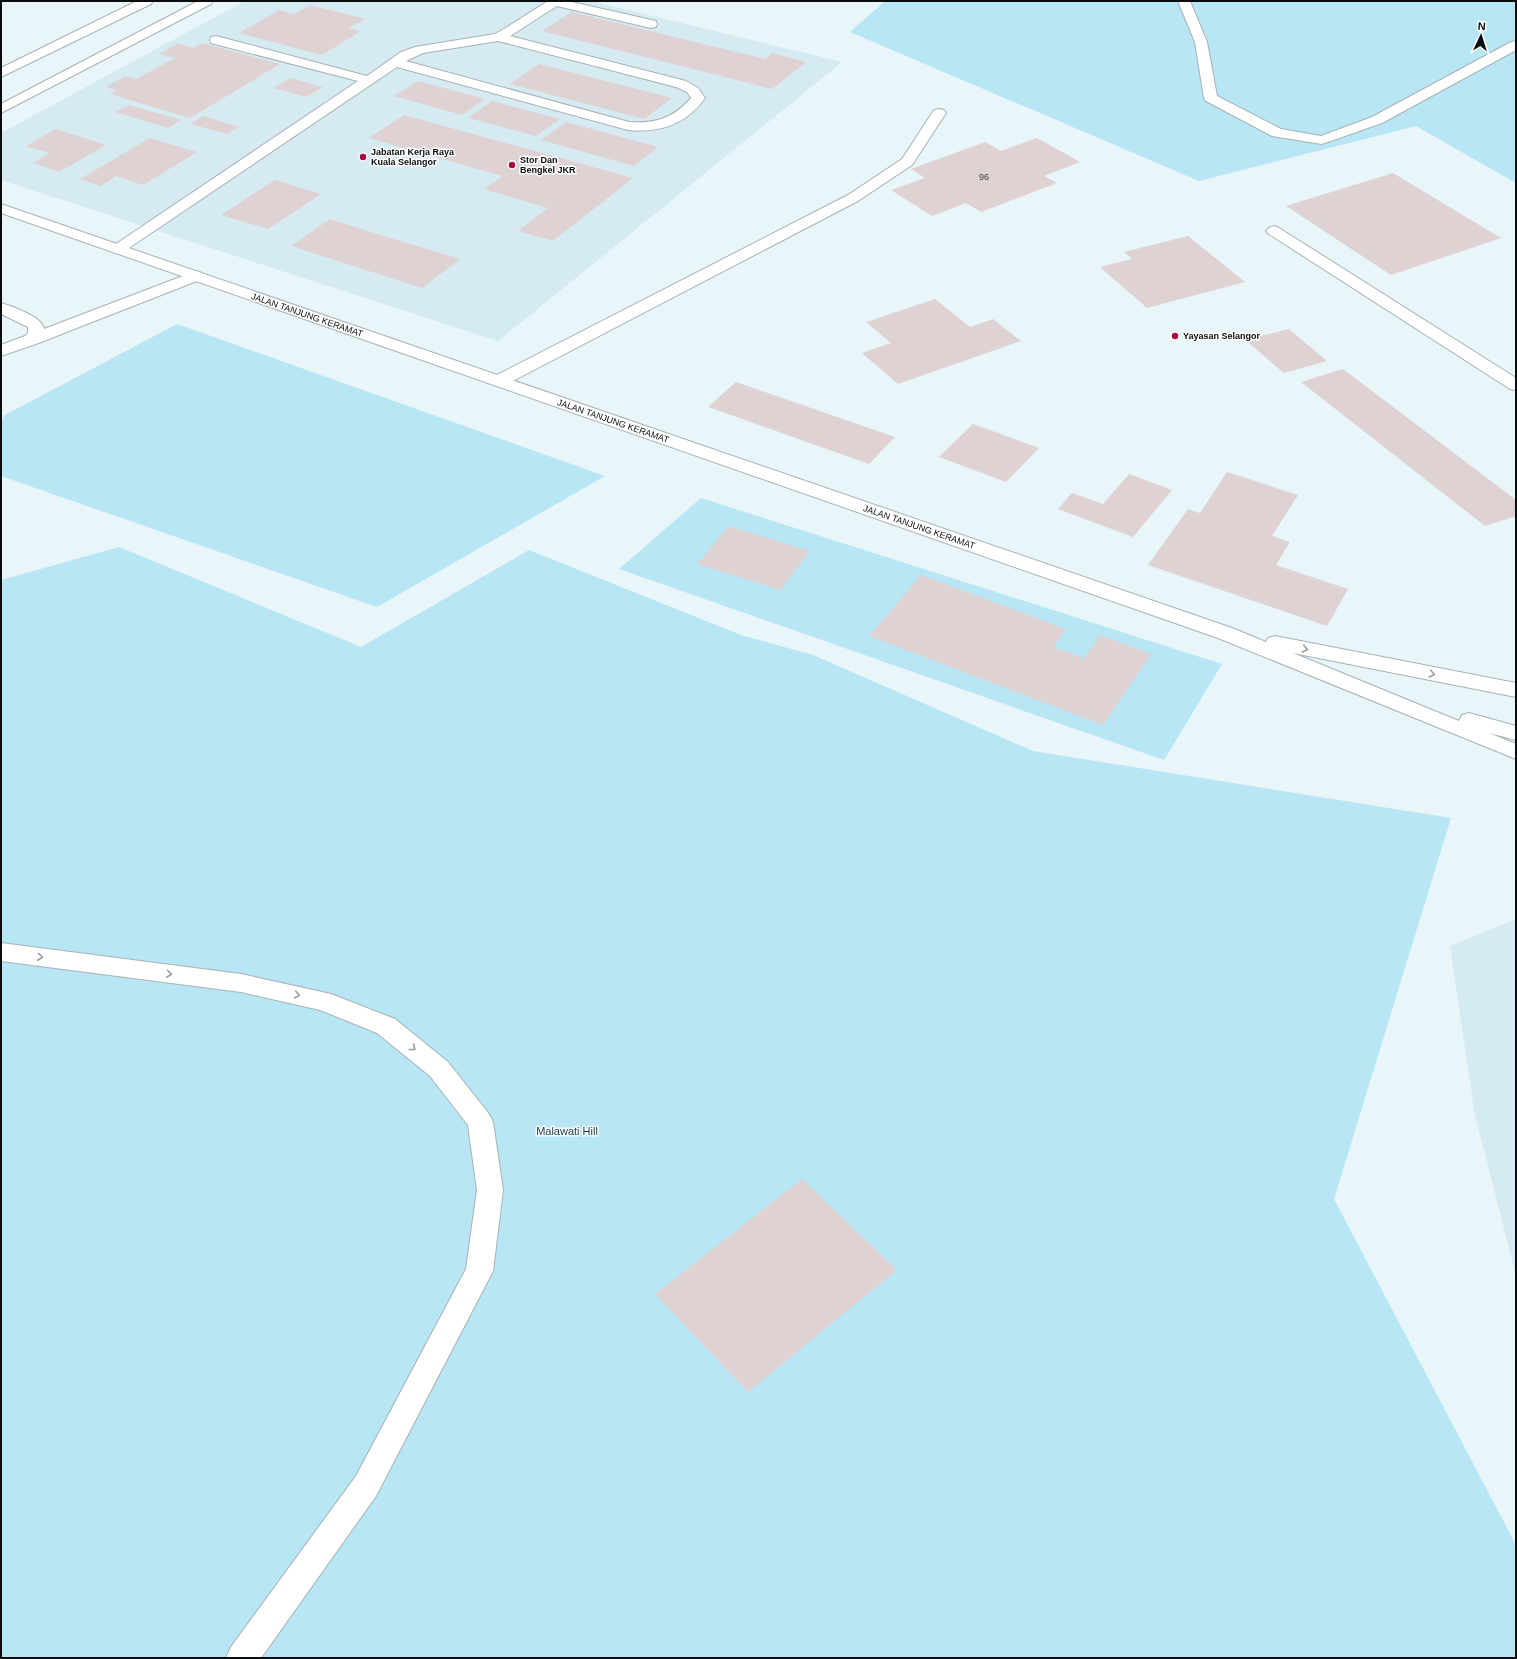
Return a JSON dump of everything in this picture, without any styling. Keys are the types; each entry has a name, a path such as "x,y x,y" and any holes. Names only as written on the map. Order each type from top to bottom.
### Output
{"street":[{"path":"1,73 147,1"},
{"path":"1,109 207,1"},
{"path":"1184,1 1201,42 1211,98 1277,133 1322,140 1377,120 1516,45"},
{"path":"118,249 406,55 420,50 498,38 555,2 651,24"},
{"path":"394,62 621,124 641,128 667,124 675,119 698,98 696,92 690,87 681,84 498,38"},
{"path":"216,40 368,80"},
{"path":"499,381 853,198 907,162 939,113"},
{"name":"JALAN TANJUNG KERAMAT","path":"1,208 1225,633"},
{"path":"1274,231 1516,385"},
{"path":"17,346 196,276"},
{"path":"1,308 30,321 36,326 36,333 30,341 1,351"},
{"path":"1225,633 1516,690"},
{"path":"1225,633 1516,752"},
{"path":"1372,693 1516,733"},
{"path":"1,952 241,983 323,1001 386,1026 439,1069 480,1122 490,1190 479,1271 366,1486 242,1658"}],"shaded area":[{"name":"Jabatan Kerja Raya Kuala Selangor","path":"245,1 591,1 842,62 498,341 1,180 1,133"},
{"path":"1516,919 1516,1275 1475,1116 1450,946"}],"green space":[{"path":"885,1 1516,1 1516,183 1416,126 1199,181 850,32"},
{"path":"177,324 605,476 377,607 1,476 1,422 5,415"},
{"path":"701,498 1222,664 1164,760 619,569"},
{"name":"Malawati Hill","path":"119,547 361,647 529,550 741,635 813,655 1033,751 1451,818 1334,1199 1516,1545 1516,1658 1,1658 1,580"}],"building":[{"path":"310,5 365,19 349,28 361,31 322,55 239,33 279,10 294,14"},
{"path":"572,12 765,59 772,53 806,62 772,89 542,31"},
{"path":"178,43 193,48 202,43 280,64 190,118 110,94 117,90 106,87 125,76 136,79 175,58 159,54"},
{"path":"539,64 672,98 644,119 510,84"},
{"path":"290,78 323,87 306,97 274,88"},
{"path":"418,81 485,99 462,115 394,96"},
{"path":"492,101 560,119 536,136 468,118"},
{"path":"129,105 181,120 168,128 115,112"},
{"path":"404,115 633,178 553,241 518,231 548,208 484,189 502,176 369,138"},
{"path":"203,116 239,127 227,134 190,124"},
{"path":"566,122 658,147 634,166 541,140"},
{"path":"56,129 106,145 59,172 33,163 50,153 26,146"},
{"path":"150,138 197,152 143,185 116,176 101,186 80,179"},
{"path":"1037,138 1080,162 1044,176 1057,183 981,212 966,203 932,216 891,190 925,178 911,169 985,142 1001,151"},
{"path":"1393,173 1501,238 1391,275 1286,206"},
{"path":"275,180 321,194 268,229 221,215"},
{"path":"330,219 460,259 422,288 291,246"},
{"path":"1188,236 1245,282 1147,308 1100,267 1132,259 1124,252"},
{"path":"935,299 970,327 993,319 1021,341 898,384 862,353 891,343 866,322"},
{"path":"1289,329 1327,361 1284,373 1245,340"},
{"path":"1343,369 1516,500 1516,516 1485,526 1301,382"},
{"path":"736,382 895,437 869,464 708,407"},
{"path":"973,424 1039,448 1006,482 939,457"},
{"path":"1227,472 1298,495 1272,536 1290,542 1276,565 1348,589 1327,626 1148,565 1188,509 1200,513"},
{"path":"1129,474 1172,490 1133,537 1058,509 1072,493 1103,504"},
{"path":"729,526 810,551 780,590 697,564"},
{"path":"921,575 1066,629 1053,647 1084,658 1100,635 1151,654 1103,725 869,636"},
{"path":"802,1179 897,1270 748,1392 655,1294"}],"place":[{"name":"Jabatan Kerja Raya Kuala Selangor","path":"363,157"},
{"name":"Stor Dan Bengkel JKR","path":"512,165"},
{"name":"Yayasan Selangor","path":"1175,336"}]}
